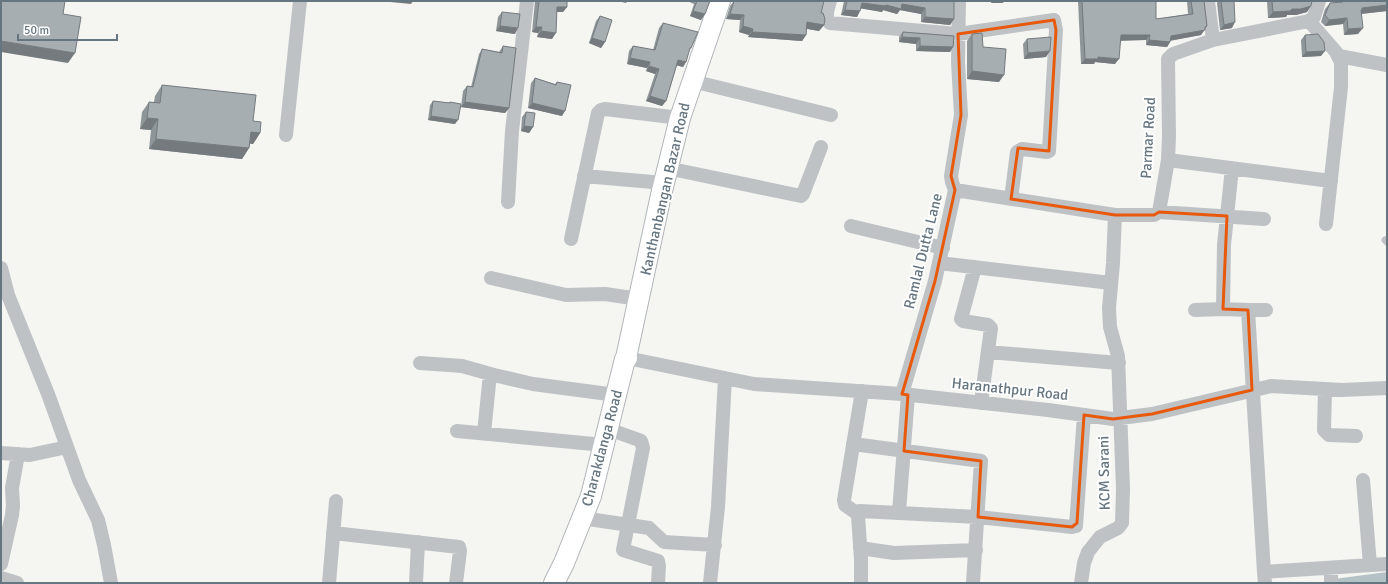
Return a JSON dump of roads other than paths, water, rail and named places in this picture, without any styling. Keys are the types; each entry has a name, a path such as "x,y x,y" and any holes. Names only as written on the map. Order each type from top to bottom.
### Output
{"street":[{"path":"286,135 300,1"},
{"path":"508,202 512,131 527,1"},
{"name":"Kanthanbangan Bazar Road","path":"627,358 680,118 720,1"},
{"path":"830,1 826,18 827,21 830,23 854,26 958,34 1050,20 1055,22 1056,30 1049,151 1022,149 1017,152 1011,199"},
{"path":"958,34 959,1"},
{"path":"1208,1 1213,40"},
{"path":"1319,1 1314,17 1309,21 1339,56 1341,62 1341,87 1326,224"},
{"name":"Parmar Road","path":"1159,212 1168,160 1168,59 1173,54 1213,40 1309,21"},
{"name":"Ramlal Dutta Lane","path":"898,512 904,451 905,395 943,248 956,190 951,176 961,115 958,34"},
{"path":"1339,56 1387,65"},
{"path":"692,81 831,115"},
{"path":"571,239 598,113 604,109 680,118"},
{"path":"584,176 666,176 801,196 821,147"},
{"path":"1168,160 1331,181"},
{"path":"1223,309 1224,245 1232,168"},
{"path":"956,190 1114,215 1154,216 1159,212 1264,219"},
{"path":"1114,215 1109,308 1110,327 1118,352 1120,418"},
{"path":"851,226 943,248"},
{"path":"939,263 1111,283"},
{"path":"975,267 961,319 963,321 990,326 991,330 981,403"},
{"path":"1,268 3,285 48,394 79,480 98,520 104,544 110,583"},
{"path":"491,278 566,295 608,294 639,299"},
{"path":"1194,310 1266,310"},
{"path":"1248,310 1265,577 1331,568 1387,564"},
{"path":"988,352 1119,363"},
{"name":"Haranathpur Road","path":"627,358 754,384 905,395 1048,410 1113,419 1152,414 1271,386 1342,390 1387,388"},
{"name":"Charakdanga Road","path":"554,583 564,563 591,496 625,359 627,358"},
{"path":"420,363 462,366 533,384 616,395"},
{"path":"484,433 490,374"},
{"path":"710,583 715,545 725,378"},
{"path":"1325,389 1324,430 1328,435 1356,436"},
{"path":"858,514 845,505 844,500 862,391"},
{"path":"861,583 858,514 862,510 978,517 1072,527 1076,526 1084,415"},
{"name":"KCM Sarani","path":"1081,583 1084,563 1088,552 1100,537 1118,528 1122,523 1123,489 1120,418"},
{"path":"457,431 606,437 640,440 643,446 623,550 625,552 658,561 658,583"},
{"path":"853,444 980,460 978,517 973,583"},
{"path":"1,453 30,455 67,447"},
{"path":"1,564 12,515 7,498 12,487 18,454"},
{"path":"1363,480 1370,565"},
{"path":"329,583 336,501"},
{"path":"582,518 651,528 664,542 715,545"},
{"path":"333,533 455,546 460,548 456,583"},
{"path":"416,583 418,542"},
{"path":"860,548 894,553 976,550"},
{"path":"1331,568 1332,583"},
{"path":"1,578 17,583"}]}
